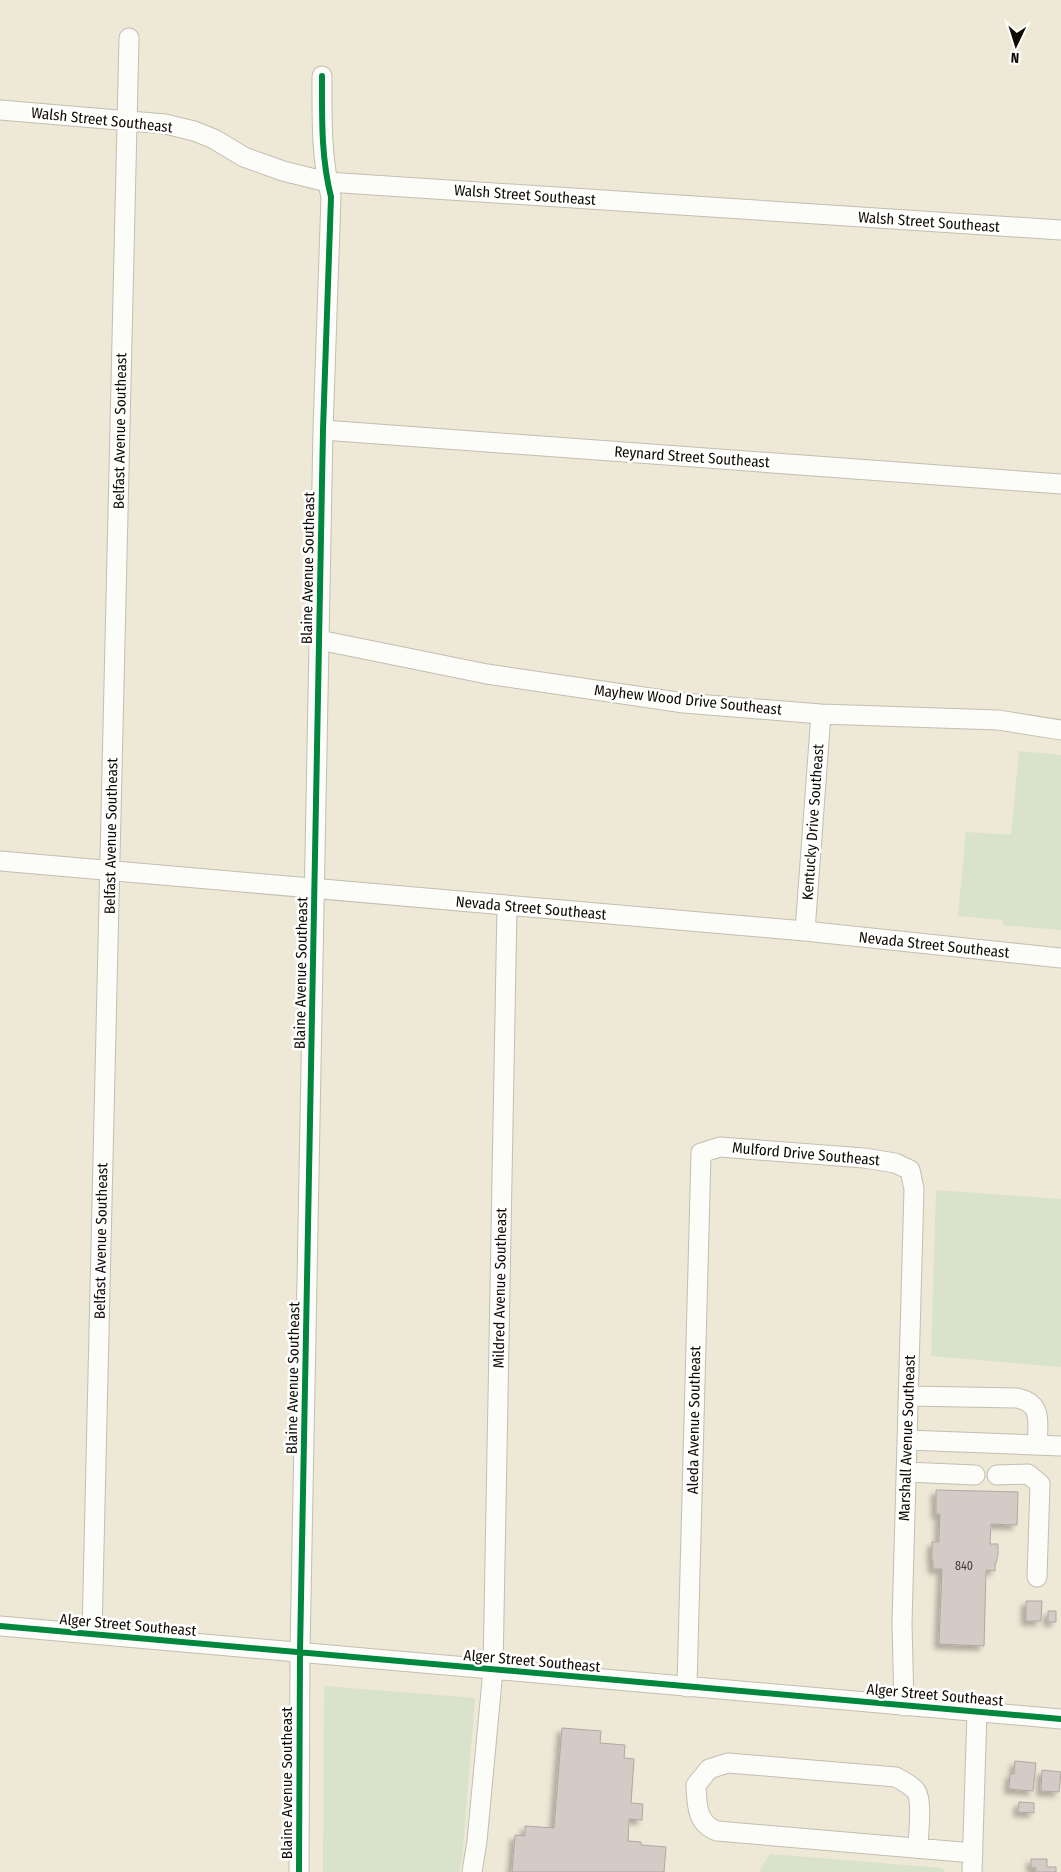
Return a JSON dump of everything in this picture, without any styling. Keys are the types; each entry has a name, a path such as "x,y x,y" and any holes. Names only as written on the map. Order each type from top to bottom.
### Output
{"street":[{"name":"Belfast Avenue Southeast","path":"92,1634 129,38"},
{"name":"Blaine Avenue Southeast","path":"299,1872 300,1652 323,430 331,197 324,169 321,132 322,76"},
{"name":"Walsh Street Southeast","path":"0,110 165,124 194,131 214,139 244,157 283,171 327,182 1061,230"},
{"name":"Reynard Street Southeast","path":"323,430 1061,484"},
{"name":"Mayhew Wood Drive Southeast","path":"319,640 487,674 540,680 684,703 821,714 998,720 1061,730"},
{"name":"Kentucky Drive Southeast","path":"805,931 821,714"},
{"name":"Nevada Street Southeast","path":"0,861 805,931 1061,958"},
{"name":"Mildred Avenue Southeast","path":"472,1872 477,1841 493,1670 507,906"},
{"name":"Mulford Drive Southeast","path":"701,1153 720,1147 864,1158 895,1163 910,1170"},
{"name":"Aleda Avenue Southeast","path":"687,1687 701,1153"},
{"name":"Marshall Avenue Southeast","path":"904,1706 902,1623 914,1189 910,1170"},
{"path":"908,1396 1017,1398 1027,1400 1033,1405 1038,1417 1037,1445"},
{"path":"907,1440 1061,1446"},
{"path":"906,1472 975,1475"},
{"path":"997,1475 1028,1474 1040,1484 1037,1577"},
{"name":"Alger Street Southeast","path":"0,1626 1061,1719"},
{"path":"972,1872 977,1712"},
{"path":"918,1848 919,1801 916,1791 896,1777 728,1763 710,1769 696,1785 698,1813 709,1828 717,1831 918,1848 973,1852"}],"green space":[{"path":"1019,751 1061,755 1061,930 1003,925 1003,920 958,916 966,832 1011,835"},
{"path":"936,1190 1061,1199 1061,1367 931,1356"},
{"path":"324,1686 475,1698 462,1861 459,1872 323,1872"},
{"path":"770,1854 942,1868 945,1872 759,1872"}],"building":[{"path":"936,1490 1018,1492 1017,1525 991,1524 990,1544 998,1544 998,1554 995,1571 986,1570 984,1646 939,1644 942,1569 933,1569 932,1561 932,1542 939,1542 940,1514 936,1514"},
{"path":"1026,1601 1042,1601 1041,1621 1026,1621"},
{"path":"1048,1611 1056,1611 1056,1622 1048,1622"},
{"path":"562,1728 601,1731 600,1743 625,1745 624,1758 634,1759 631,1803 643,1804 642,1820 629,1819 628,1841 641,1842 641,1845 666,1847 664,1872 512,1872 515,1835 525,1836 525,1826 554,1828"},
{"path":"1015,1761 1036,1763 1033,1791 1009,1789 1010,1774 1014,1774"},
{"path":"1042,1770 1061,1772 1059,1792 1041,1791"},
{"path":"1019,1802 1034,1803 1034,1813 1018,1812"},
{"path":"1031,1859 1047,1859 1047,1867 1056,1867 1056,1872 1035,1872 1036,1868 1031,1868"}],"cycle path":[{"path":"299,1872 300,1652 323,430 331,197 324,152 322,76"},
{"path":"0,1626 1061,1719"}]}
